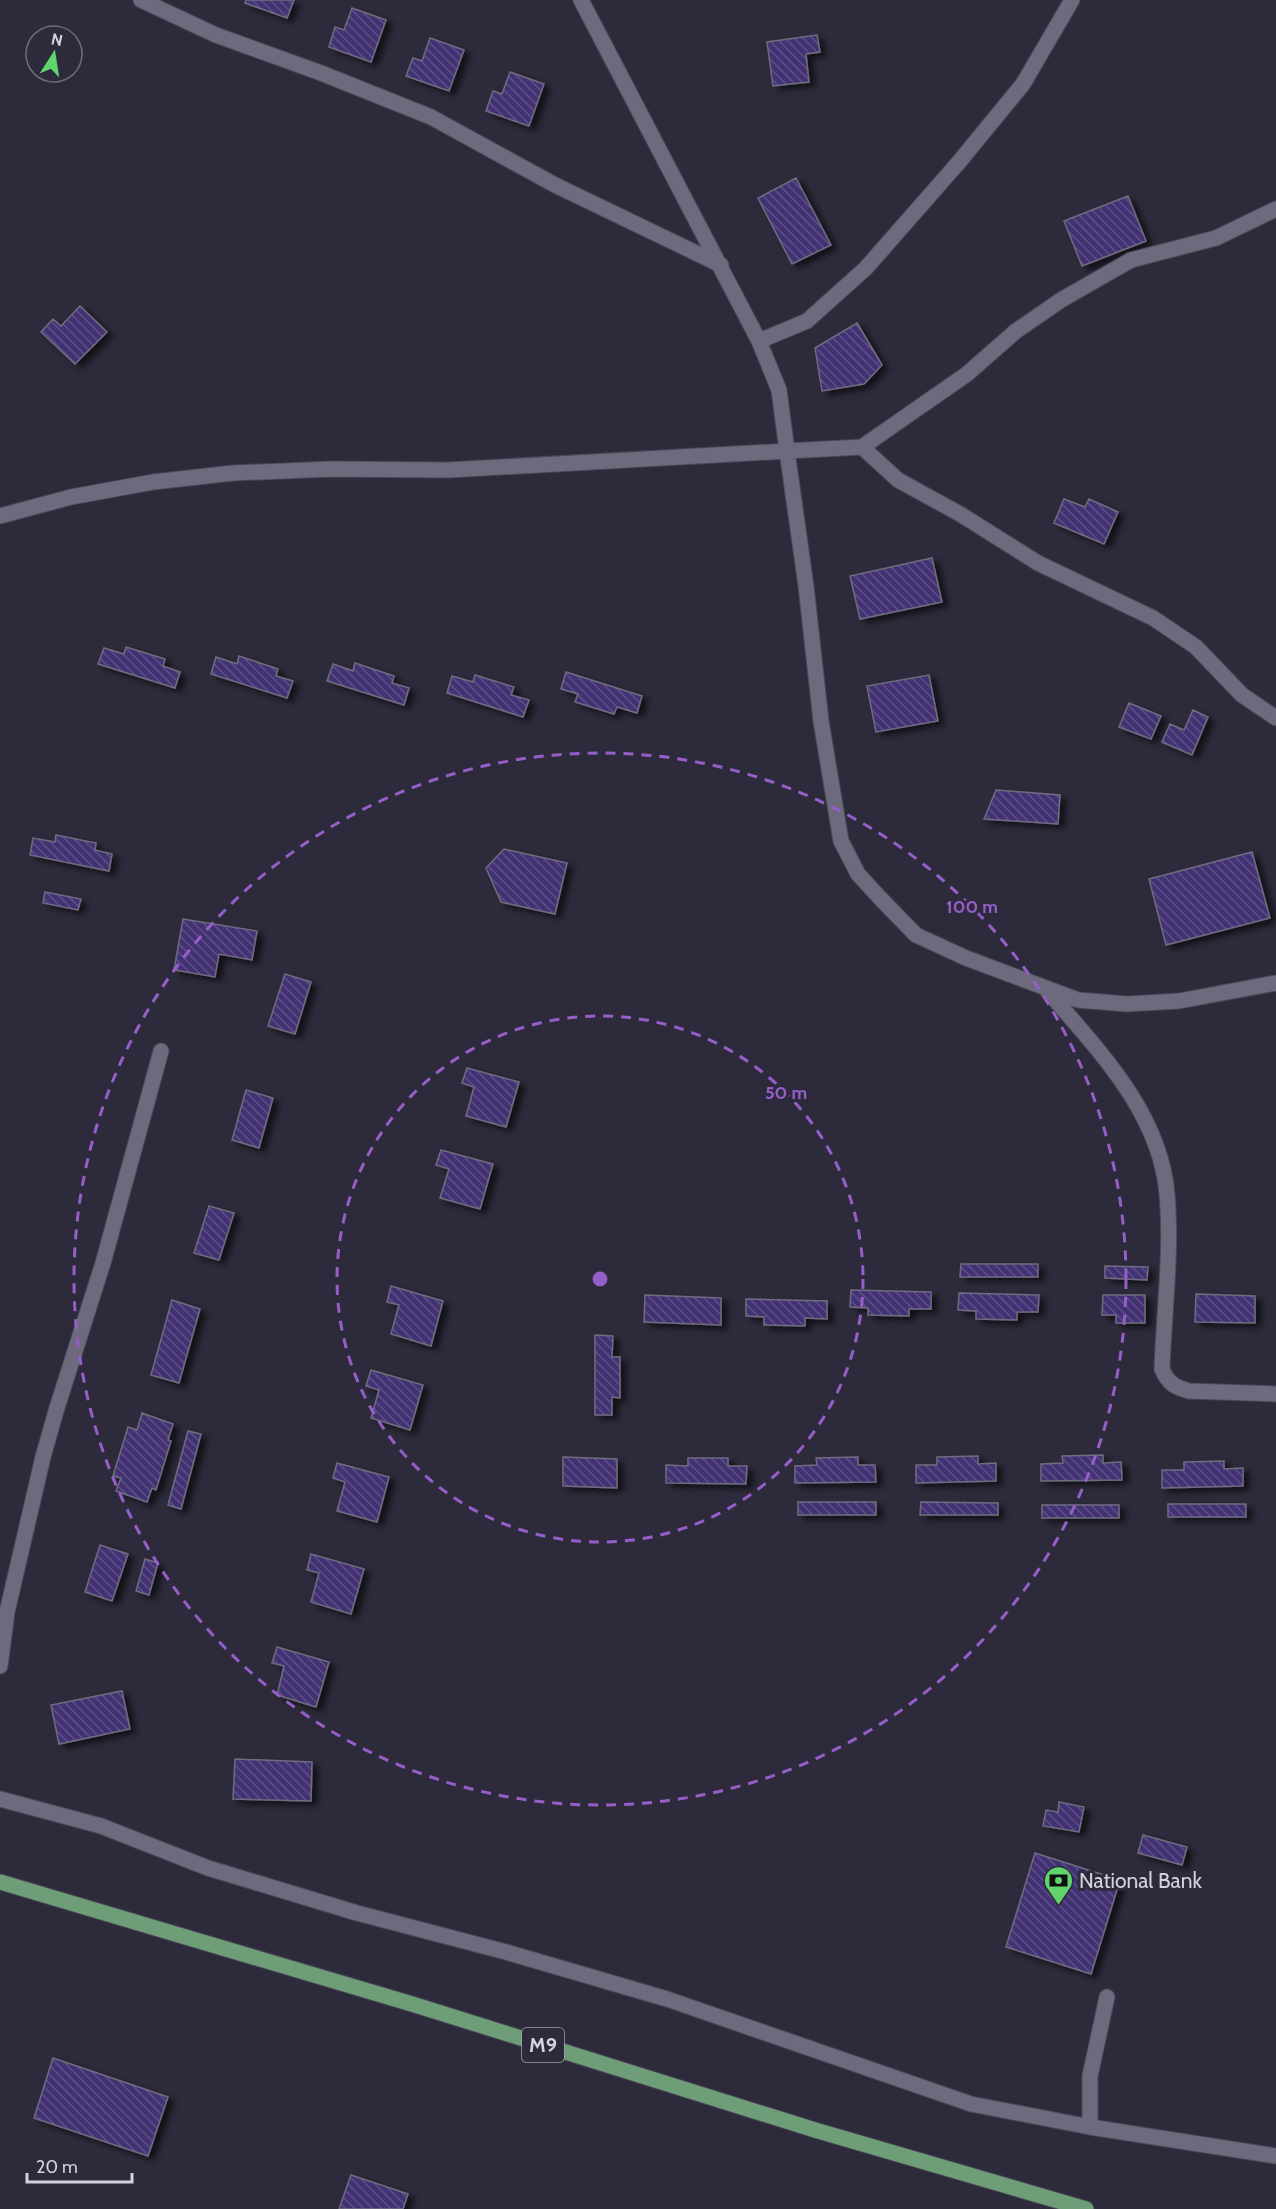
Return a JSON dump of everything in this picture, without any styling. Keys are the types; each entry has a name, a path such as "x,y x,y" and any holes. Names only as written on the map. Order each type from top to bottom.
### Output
{"main road":[{"name":"M9","path":"0,1882 412,2004 815,2130 1086,2209"}],"street":[{"path":"141,0 216,35 321,73 431,117 555,185 721,265"},
{"path":"581,0 721,265 759,341 779,390 806,586 821,720 842,841 858,874 916,935 966,958 1078,1000 1127,1004 1179,1001 1276,983"},
{"path":"759,341 807,321 866,268 959,162 1023,84 1072,0"},
{"path":"0,516 71,497 153,482 233,473 331,469 448,470 862,447 967,374 1016,331 1061,300 1131,260 1216,238 1276,209"},
{"path":"862,447 898,480 960,514 1038,563 1135,609 1188,641 1242,695 1276,718"},
{"path":"1043,986 1118,1075 1151,1132 1161,1160 1167,1192 1168,1223 1162,1369 1167,1380 1176,1388 1189,1391 1276,1394"},
{"path":"0,1666 7,1612 46,1446 103,1263 161,1051"},
{"path":"0,1799 100,1826 208,1868 357,1913 506,1952 667,2000 971,2104 1090,2127 1276,2156"},
{"path":"1090,2127 1090,2076 1107,1997"}],"building":[{"path":"246,0 294,0 287,18 245,3"},
{"path":"352,8 386,20 371,62 329,47 335,27 344,30"},
{"path":"817,35 820,52 806,54 809,82 773,86 767,42"},
{"path":"430,38 464,50 449,91 406,76 413,58 422,61"},
{"path":"510,72 544,84 529,126 486,111 493,91 502,94"},
{"path":"796,178 831,245 792,264 758,198"},
{"path":"1128,196 1146,241 1082,266 1064,221"},
{"path":"80,306 107,332 75,364 41,332 53,319 61,326"},
{"path":"857,323 882,365 864,384 822,391 815,348"},
{"path":"1064,499 1085,507 1089,499 1118,512 1104,544 1054,523"},
{"path":"932,558 942,602 860,619 850,576"},
{"path":"126,647 165,659 163,666 180,672 175,688 98,664 104,648 124,654"},
{"path":"239,656 278,669 276,676 293,681 287,698 211,674 216,657 237,664"},
{"path":"355,663 394,676 392,683 409,688 404,705 327,681 333,664 353,671"},
{"path":"566,672 642,696 637,713 617,707 614,714 575,702 578,694 561,689"},
{"path":"475,675 514,687 511,695 529,700 523,717 447,693 452,676 473,682"},
{"path":"929,675 938,721 876,732 867,686"},
{"path":"1129,703 1161,716 1151,739 1119,727"},
{"path":"1193,710 1208,717 1192,755 1162,742 1170,724 1184,730"},
{"path":"996,790 1060,795 1058,824 984,819"},
{"path":"56,835 96,843 95,850 112,854 109,871 30,855 33,838 55,842"},
{"path":"504,849 567,863 555,914 501,902 486,868"},
{"path":"1252,852 1270,918 1166,945 1149,879"},
{"path":"45,892 81,899 78,910 43,903"},
{"path":"183,919 257,931 252,960 219,954 215,977 174,970"},
{"path":"285,974 311,982 295,1034 268,1026"},
{"path":"467,1068 519,1082 506,1127 466,1116 474,1087 462,1083"},
{"path":"246,1090 273,1098 259,1148 232,1140"},
{"path":"441,1150 493,1164 480,1209 440,1198 449,1169 436,1165"},
{"path":"209,1206 234,1213 219,1260 194,1253"},
{"path":"961,1264 1038,1264 1038,1277 960,1277"},
{"path":"1105,1266 1148,1267 1147,1280 1105,1278"},
{"path":"391,1286 443,1301 431,1346 391,1334 399,1305 387,1302"},
{"path":"851,1290 931,1292 931,1309 909,1309 909,1316 868,1315 868,1308 850,1307"},
{"path":"959,1293 1039,1295 1038,1312 1017,1312 1017,1320 976,1319 976,1311 958,1310"},
{"path":"1196,1294 1255,1296 1255,1323 1195,1322"},
{"path":"645,1295 721,1298 721,1325 644,1322"},
{"path":"1103,1295 1145,1295 1145,1323 1116,1323 1116,1315 1102,1315"},
{"path":"746,1299 827,1301 827,1319 805,1318 805,1326 764,1325 764,1317 746,1316"},
{"path":"172,1300 200,1309 179,1383 151,1375"},
{"path":"595,1335 613,1336 612,1357 620,1357 620,1398 612,1397 612,1415 595,1415"},
{"path":"371,1370 423,1385 410,1430 371,1418 379,1390 366,1386"},
{"path":"142,1413 173,1424 168,1440 171,1441 156,1490 152,1488 147,1502 116,1491 121,1478 113,1476 128,1427 137,1430"},
{"path":"188,1431 201,1434 181,1509 168,1505"},
{"path":"1103,1455 1103,1463 1121,1462 1122,1480 1041,1481 1041,1464 1063,1463 1062,1456"},
{"path":"978,1456 978,1464 996,1463 996,1481 916,1483 916,1465 937,1465 937,1457"},
{"path":"563,1457 617,1459 617,1488 563,1486"},
{"path":"858,1457 858,1465 875,1465 876,1482 795,1483 795,1466 817,1465 816,1458"},
{"path":"688,1458 728,1458 728,1466 747,1466 746,1484 666,1483 666,1465 688,1466"},
{"path":"1224,1461 1224,1469 1243,1468 1243,1486 1162,1488 1162,1470 1184,1470 1184,1462"},
{"path":"337,1463 389,1477 377,1522 337,1511 345,1482 333,1478"},
{"path":"798,1502 876,1502 876,1515 798,1515"},
{"path":"921,1502 998,1503 998,1515 920,1515"},
{"path":"1168,1504 1246,1504 1246,1517 1168,1517"},
{"path":"1042,1505 1119,1505 1119,1518 1042,1518"},
{"path":"100,1545 128,1554 112,1601 85,1592"},
{"path":"311,1554 364,1569 351,1614 311,1602 319,1573 307,1570"},
{"path":"145,1559 158,1563 149,1595 136,1591"},
{"path":"277,1647 329,1662 316,1707 277,1695 284,1666 272,1663"},
{"path":"122,1691 130,1729 59,1744 51,1705"},
{"path":"235,1759 312,1762 311,1801 233,1799"},
{"path":"1059,1802 1084,1807 1079,1832 1043,1826 1046,1810 1058,1812"},
{"path":"1143,1835 1187,1847 1182,1865 1138,1853"},
{"path":"1035,1853 1120,1880 1091,1974 1006,1947"},
{"path":"53,2058 168,2097 148,2156 34,2118"},
{"path":"351,2175 408,2194 403,2209 339,2209"}],"place":[{"name":"National Bank","path":"1058,1906"}]}
